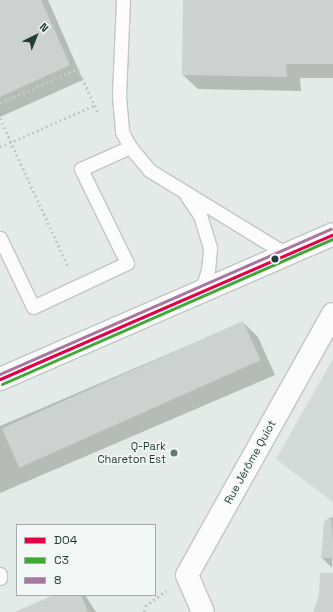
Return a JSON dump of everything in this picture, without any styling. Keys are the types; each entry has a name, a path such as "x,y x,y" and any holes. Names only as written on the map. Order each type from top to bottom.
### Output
{"main road":[{"path":"2,376 333,234"},
{"name":"Rue Jérôme Quiot","path":"187,575 333,314"},
{"path":"187,575 203,612"}],"lane":[{"path":"123,0 119,96 122,132 130,147 149,170 286,254"},
{"path":"0,238 33,307 127,263 81,170 130,147"},
{"path":"183,191 200,214 210,248 208,270 201,291"}],"path":[{"path":"0,103 78,70 117,153"},
{"path":"0,147 95,105"},
{"path":"0,118 77,286"},
{"path":"144,612 145,606 187,575"}],"shaded area":[{"path":"333,359 333,502 276,459"}],"building":[{"path":"0,0 41,0 70,65 0,97"},
{"path":"183,0 333,0 333,64 286,64 287,77 182,75"},
{"path":"243,321 260,360 19,468 2,428"},
{"path":"331,516 333,558 321,558 324,522"},
{"path":"320,573 333,573 333,612 313,612 319,595"},
{"path":"52,596 81,596 88,612 15,612"}],"transit line":[{"name":"8","path":"0,374 331,229"},
{"name":"D04","path":"0,379 333,234"},
{"name":"C3","path":"2,384 333,239"}],"place":[{"name":"Q-Park Chareton Est","path":"174,453"}]}
